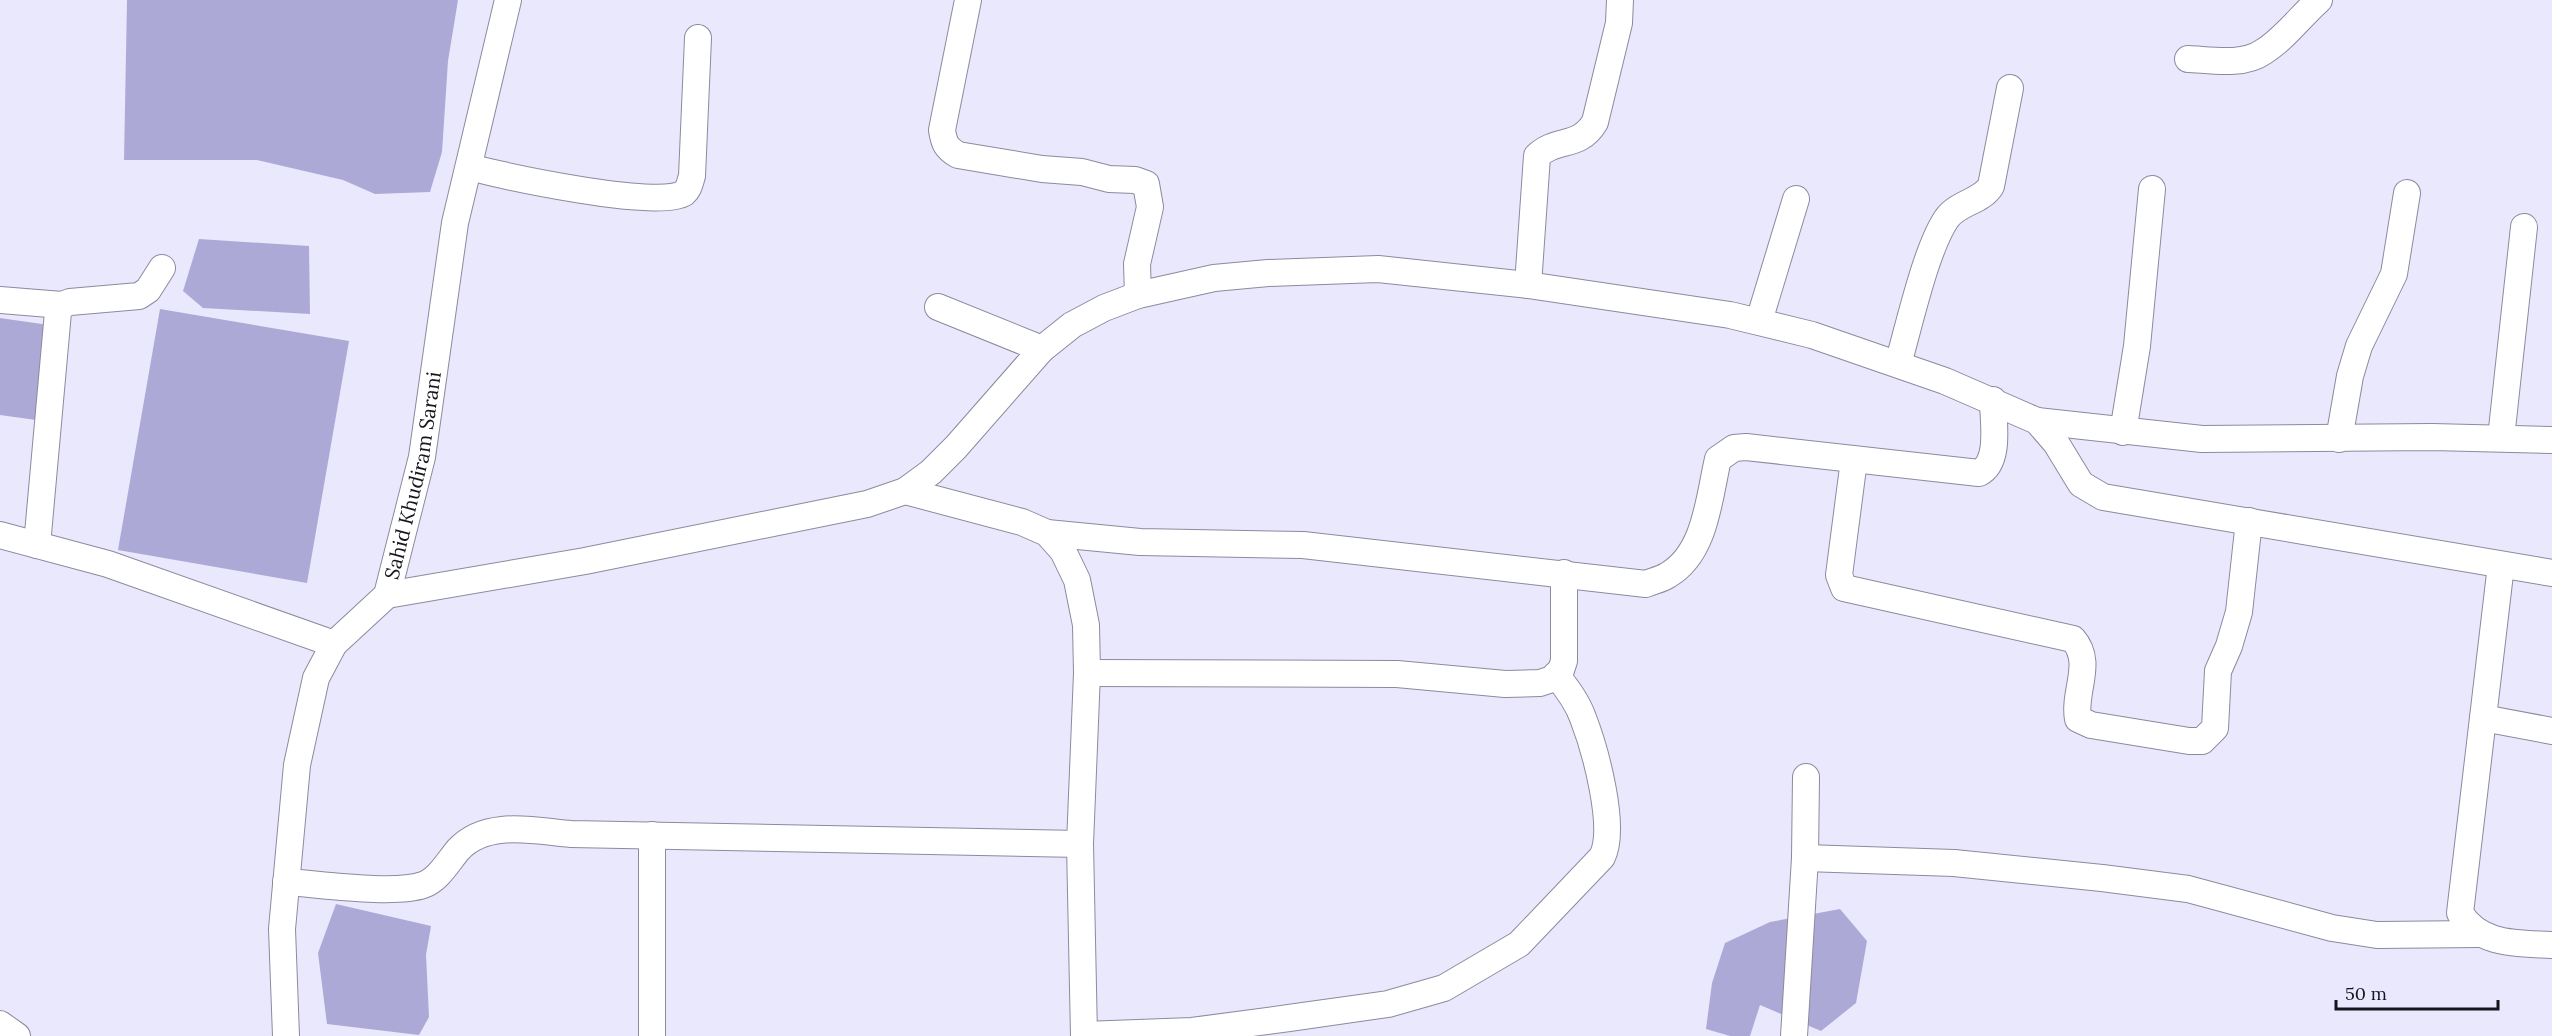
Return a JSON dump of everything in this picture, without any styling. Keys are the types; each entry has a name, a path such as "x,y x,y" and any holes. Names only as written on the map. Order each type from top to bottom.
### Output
{"street":[{"name":"Sahid Khudiram Sarani","path":"285,1036 282,929 297,765 316,678 334,644 387,595 422,457 455,223 508,0"},
{"path":"968,0 942,130 948,149 958,155 1042,169 1082,172 1108,179 1135,180 1146,184 1150,196 1150,207 1137,264 1138,295"},
{"path":"1528,285 1538,156 1546,148 1579,140 1588,134 1595,122 1619,23 1620,0"},
{"path":"2188,59 2226,61 2263,53 2319,0"},
{"path":"469,167 512,178 649,199 683,193 688,188 692,176 698,38"},
{"path":"1898,364 1930,256 1946,220 1956,207 1981,197 1991,186 2010,88"},
{"path":"2123,432 2137,346 2152,189"},
{"path":"2339,439 2350,376 2359,346 2394,274 2408,194"},
{"path":"1759,321 1796,199"},
{"path":"2501,438 2524,227"},
{"path":"0,300 62,304 139,296 148,290 162,268"},
{"path":"387,595 829,514 904,491 931,472 956,447 1042,349 1072,326 1104,308 1138,295 1214,278 1332,270 1378,270 1528,285 1759,321 1812,335 1898,364 1993,400 2037,421 2123,432 2202,439 2501,438 2552,440"},
{"path":"37,545 56,321 62,304"},
{"path":"938,307 1042,349"},
{"path":"904,491 1022,522 1047,533 1140,542 1303,545 1646,584 1668,576 1684,562 1699,538 1718,459 1734,448 1979,473 1986,470 1992,459 1993,400"},
{"path":"2037,421 2056,443 2081,484 2103,497 2552,573"},
{"path":"1854,460 1839,575 1844,588 2073,639 2080,647 2084,661 2078,719 2091,725 2189,741 2202,741 2211,735 2215,728 2218,670 2229,646 2239,612 2249,521"},
{"path":"1047,533 1063,551 1077,580 1086,625 1087,673 1080,844 1084,1036 1192,1031 1388,1004 1444,988 1519,944 1602,857 1607,848 1607,817 1583,718 1572,695 1556,675"},
{"path":"0,535 108,564 334,644"},
{"path":"2478,934 2468,926 2460,914 2501,565"},
{"path":"1087,673 1397,674 1505,684 1540,683 1556,675 1564,661 1564,573"},
{"path":"2483,718 2552,731"},
{"path":"1794,1036 1805,858 1806,777"},
{"path":"286,882 399,889 424,885 436,877 460,849 474,837 488,832 508,830 1080,844"},
{"path":"652,835 652,1036"},
{"path":"1805,858 1954,863 2188,888 2286,913 2332,928 2412,936 2478,934 2503,942 2552,945"},
{"path":"0,1024 17,1036"}],"shaded area":[{"path":"127,0 458,0 448,61 442,152 430,192 375,194 343,180 257,160 124,160"},
{"path":"199,239 309,246 310,314 203,308 183,291"},
{"path":"160,309 349,341 307,583 118,550"},
{"path":"0,318 49,325 36,420 0,415"},
{"path":"336,904 431,926 426,955 429,1017 419,1035 327,1024 318,953"},
{"path":"1840,909 1867,941 1856,1003 1821,1031 1760,1005 1750,1036 1730,1036 1706,1029 1712,983 1725,943 1770,922"}]}
